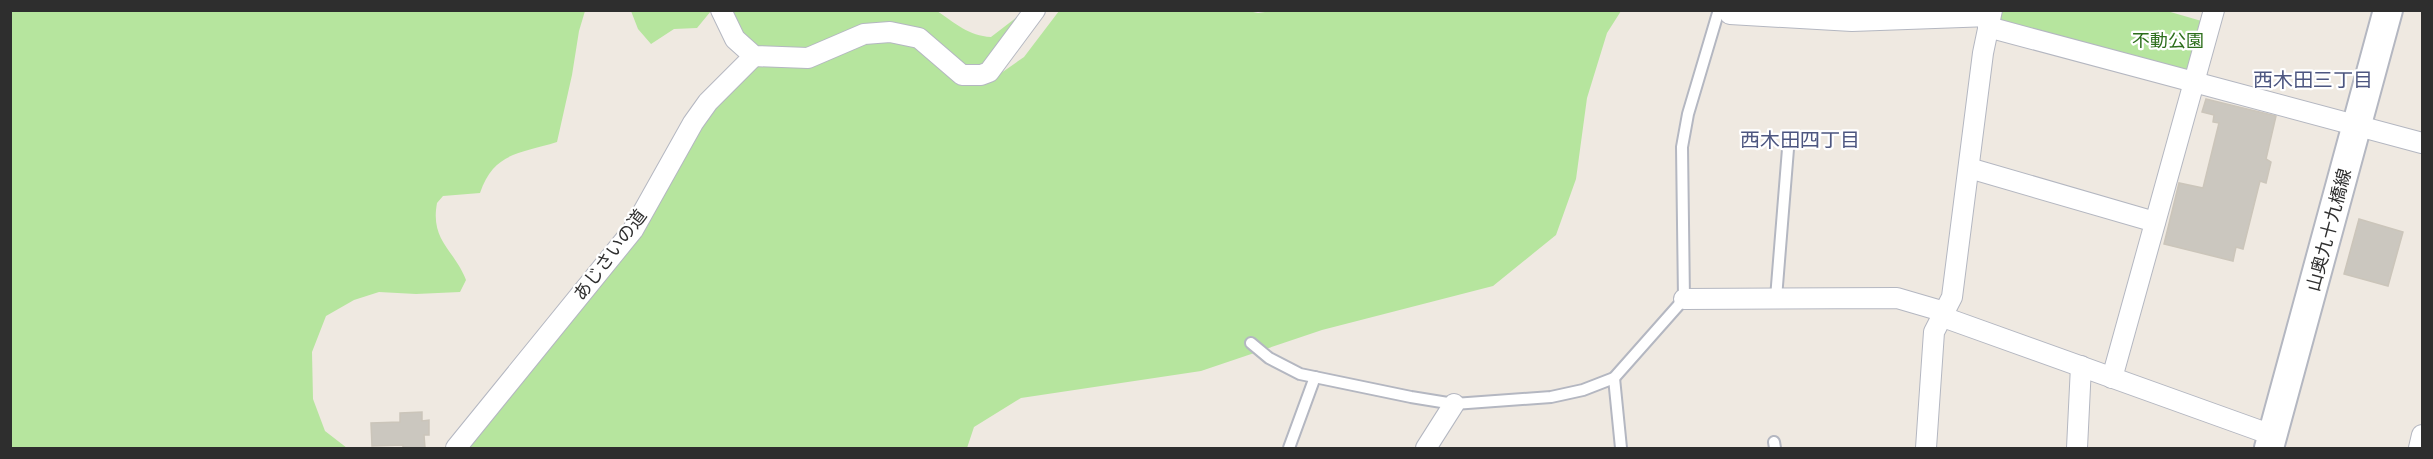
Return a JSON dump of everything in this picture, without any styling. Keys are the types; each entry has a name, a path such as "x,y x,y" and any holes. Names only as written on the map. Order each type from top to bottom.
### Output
{"main road":[{"name":"山奥九十九橋線","path":"2271,442 2388,10"}],"street":[{"path":"721,10 735,39 754,56 808,58 864,34 890,32 919,38 962,75 981,75 995,65 1035,10"},
{"path":"2112,378 2214,10"},
{"path":"1730,12 1852,21 1990,18 2194,83 2422,143"},
{"path":"1926,448 1934,332 1952,297 1990,18"},
{"name":"あじさいの道","path":"456,448 633,230 693,123 708,102 754,56"},
{"path":"1969,168 2155,222"},
{"path":"1684,299 1897,298 2081,366 2271,442"},
{"path":"2077,448 2081,366"},
{"path":"1426,448 1454,404"},
{"path":"2419,448 2422,435"}],"lane":[{"path":"1251,343 1269,358 1300,374 1454,404 1551,397 1583,390 1614,378 1684,299 1682,147 1688,114 1718,13 1730,12"},
{"path":"1776,298 1788,149"},
{"path":"1289,448 1315,377"},
{"path":"1614,378 1621,448"}],"green space":[{"path":"711,10 697,28 674,29 651,44 638,29 631,11"},
{"path":"1243,10 1258,13 1279,10 1621,11 1607,33 1587,98 1576,179 1556,235 1493,286 1322,330 1201,371 1021,398 974,427 967,448 463,448 642,235 700,124 755,62 862,39 899,38 994,78 1024,57 1059,11"},
{"name":"不動公園","path":"1999,10 2167,11 2205,22 2189,75 1995,23"},
{"path":"10,11 585,11 557,142 520,153 500,162 493,169 480,193 443,196 437,203 437,227 440,236 466,280 460,292 416,294 379,292 354,300 326,316 312,352 313,399 325,431 347,448 11,448"},
{"path":"725,11 937,11 969,31 991,37 1021,14 989,64 974,70 894,23 860,27 805,52 757,51 740,36"}],"building":[{"path":"2206,99 2276,116 2266,159 2271,162 2266,183 2260,181 2243,249 2236,247 2233,261 2164,244 2179,183 2203,188 2219,123 2213,122 2214,115 2202,112"},
{"path":"2359,219 2403,232 2388,286 2344,274"},
{"path":"422,412 422,421 429,420 429,435 424,435 425,448 403,448 403,445 372,446 371,423 400,422 400,413"}],"district":[{"name":"西木田三丁目","path":"2313,80"},
{"name":"西木田四丁目","path":"1800,140"}]}
